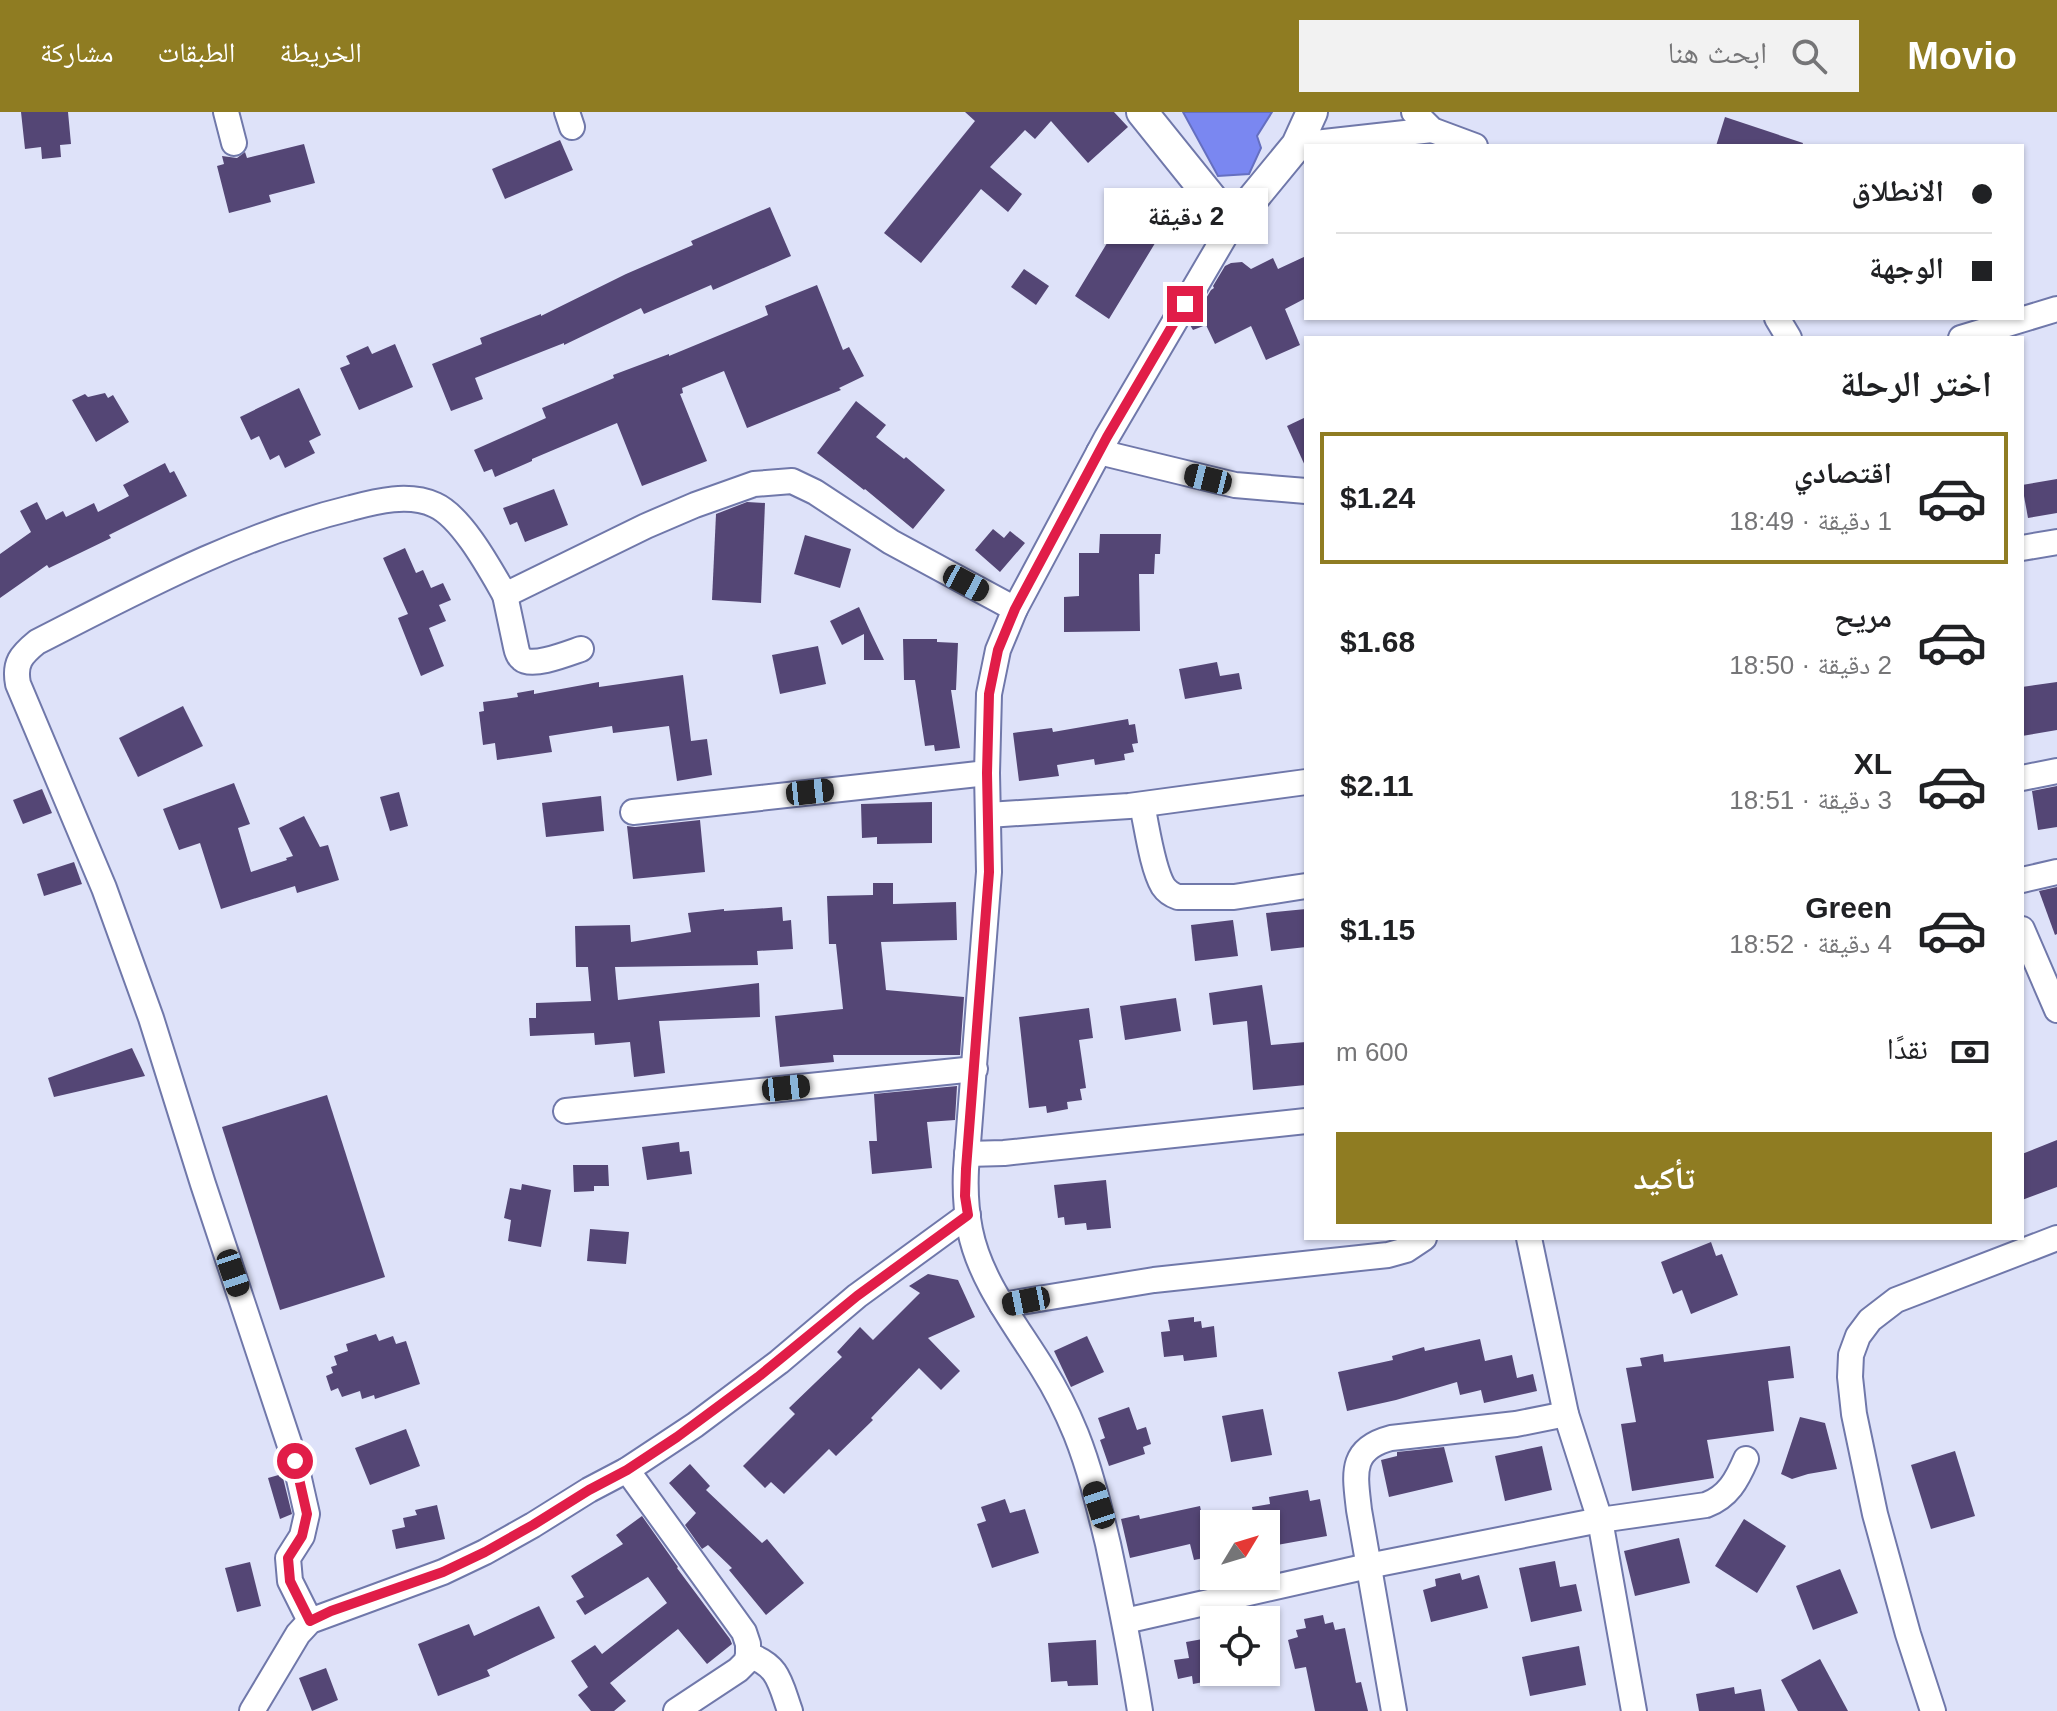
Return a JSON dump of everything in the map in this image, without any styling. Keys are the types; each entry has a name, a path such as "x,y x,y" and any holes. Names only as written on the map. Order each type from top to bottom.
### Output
{"street":[{"path":"226,112 234,143"},
{"path":"1142,112 1232,224"},
{"path":"1140,1711 1125,1621 1099,1505 1076,1434 1046,1373 1002,1305 983,1269 970,1232 965,1196 967,1154 989,872 989,694 998,650 1015,609 1099,452 1232,224 1297,145 1312,112"},
{"path":"1414,112 1432,130 1470,144"},
{"path":"1306,144 1432,130"},
{"path":"1297,145 1304,144"},
{"path":"2024,319 2057,309"},
{"path":"1968,336 2021,320"},
{"path":"1099,452 1235,485 1304,491"},
{"path":"505,595 695,505 754,484 792,481 815,492 891,542 1015,609"},
{"path":"310,1621 290,1581 288,1558 302,1536 307,1514 295,1461 151,1018 104,888 18,684 16,671 25,651 37,642 192,563 310,518 385,499 433,503 449,513 483,555 505,595 518,655 523,660 529,663 581,649"},
{"path":"2024,548 2057,542"},
{"path":"2024,778 2057,771"},
{"path":"633,812 987,773"},
{"path":"988,815 1142,805 1304,782"},
{"path":"1142,805 1157,872 1171,895 1234,897 1304,886"},
{"path":"2024,880 2057,872"},
{"path":"2024,934 2057,1010"},
{"path":"566,1111 975,1069"},
{"path":"967,1154 1004,1153 1304,1121"},
{"path":"252,1711 298,1634 310,1621 443,1572 485,1552 627,1470 755,1380 857,1296 968,1215"},
{"path":"1933,1711 1875,1514 1854,1414 1851,1355 1858,1336 1870,1320 1896,1300 2057,1238"},
{"path":"1002,1305 1154,1280 1388,1255 1406,1250 1421,1240"},
{"path":"1529,1240 1566,1414 1600,1520 1634,1711"},
{"path":"1394,1711 1356,1483 1359,1458 1377,1442 1391,1438 1516,1424 1566,1414"},
{"path":"1125,1621 1368,1566 1600,1520 1712,1503 1734,1484 1746,1459"},
{"path":"627,1470 734,1617 748,1644 746,1662 738,1670 676,1711"},
{"path":"748,1655 765,1660 776,1673 790,1711"}],"water":[{"path":"1183,112 1272,112 1257,136 1261,148 1249,174 1218,176"}],"building":[{"path":"21,112 68,112 71,144 60,145 61,157 42,159 41,147 25,149"},
{"path":"965,112 1114,112 1128,127 1088,163 1051,121 1035,139 1025,130 990,167 1022,194 1008,212 981,189 921,263 884,233 975,121"},
{"path":"1725,117 1803,143 1803,144 1717,144"},
{"path":"560,140 573,170 505,199 492,169"},
{"path":"304,144 315,183 269,195 271,202 229,213 217,166 224,164 222,156 237,158 245,152 247,158"},
{"path":"1135,197 1149,206 1146,210 1152,213 1150,217 1156,221 1154,224 1159,227 1156,232 1160,235 1109,319 1075,296"},
{"path":"770,207 791,256 713,290 711,285 644,314 641,308 564,345 475,378 483,399 451,411 432,364 482,344 480,338 541,316 693,245 691,241"},
{"path":"1304,257 1304,299 1285,309 1300,345 1266,360 1251,326 1215,344 1206,325 1193,330 1190,325 1225,266 1242,262 1251,269 1273,258 1278,269"},
{"path":"1024,269 1049,286 1036,305 1011,287"},
{"path":"817,285 843,350 849,347 864,376 839,388 841,390 747,428 724,371 682,388 683,393 680,394 707,461 642,486 617,423 495,477 492,469 484,472 474,450 546,418 542,408 614,378 613,375 669,356 768,315 765,306"},
{"path":"395,344 413,387 359,410 340,368 350,364 346,356 368,346 372,354"},
{"path":"299,388 321,435 309,441 315,453 285,468 279,455 270,460 259,436 251,440 240,417"},
{"path":"105,393 108,398 113,395 129,422 96,442 72,400 85,394 88,397"},
{"path":"856,401 886,425 876,437 904,459 906,457 945,490 913,529 817,453"},
{"path":"1304,418 1304,464 1287,426"},
{"path":"165,463 170,473 174,471 187,496 109,535 111,538 49,568 47,565 0,598 0,554 31,532 20,511 37,502 46,520 63,511 66,517 94,503 98,512 129,496 123,485"},
{"path":"2057,479 2057,513 2028,518 2024,485"},
{"path":"554,489 568,525 525,542 517,522 510,525 503,508"},
{"path":"747,502 765,503 761,603 712,600 716,514"},
{"path":"993,529 1004,538 1010,531 1025,543 1000,572 975,550"},
{"path":"1100,534 1161,534 1160,554 1155,554 1154,574 1139,574 1140,631 1064,632 1064,597 1079,596 1079,553 1099,553"},
{"path":"805,535 851,549 840,588 794,574"},
{"path":"405,548 416,573 423,570 431,588 443,583 451,600 439,605 446,621 429,628 444,666 421,676 398,618 408,614 383,558"},
{"path":"859,607 884,660 864,660 864,634 842,645 830,621"},
{"path":"903,639 937,639 937,642 958,643 956,690 951,690 960,748 935,751 934,745 925,746 915,680 904,680"},
{"path":"818,646 826,684 780,694 772,655"},
{"path":"1217,662 1220,676 1239,673 1242,689 1185,699 1179,669"},
{"path":"683,675 691,741 707,739 712,775 677,781 669,726 613,733 612,726 549,736 552,752 497,760 495,743 483,745 479,712 484,711 483,702 518,697 517,693 534,690 534,694 599,682 599,687"},
{"path":"2057,682 2057,730 2024,736 2024,687"},
{"path":"183,706 203,746 138,777 119,738"},
{"path":"1128,719 1129,725 1135,724 1138,743 1132,744 1134,752 1124,754 1125,760 1095,765 1094,759 1057,765 1059,776 1019,781 1013,733 1052,728 1053,732"},
{"path":"234,783 250,824 238,828 251,872 293,856 279,828 304,816 320,847 328,845 339,880 297,893 295,886 221,909 200,843 179,850 163,809"},
{"path":"2057,786 2057,827 2038,830 2032,791"},
{"path":"42,789 52,813 23,824 13,800"},
{"path":"399,792 408,826 390,831 380,797"},
{"path":"601,796 604,831 546,837 542,803"},
{"path":"932,802 932,843 877,844 877,837 862,838 861,804"},
{"path":"700,820 705,872 633,879 627,826"},
{"path":"74,862 82,884 44,896 37,874"},
{"path":"873,883 893,883 893,904 956,902 957,940 881,942 886,990 964,997 960,1055 833,1055 834,1062 780,1067 775,1016 843,1009 836,944 829,944 827,896 873,895"},
{"path":"2057,887 2057,934 2055,935 2039,891"},
{"path":"782,907 783,921 791,920 793,949 757,951 758,965 615,967 618,1000 759,983 760,1017 659,1021 665,1073 634,1077 630,1042 595,1045 594,1033 530,1036 529,1018 536,1018 536,1003 591,1001 588,967 576,967 575,926 630,925 631,942 691,932 688,913"},
{"path":"1304,909 1304,947 1271,951 1266,913"},
{"path":"1233,920 1238,956 1195,961 1191,925"},
{"path":"1262,985 1271,1045 1304,1042 1304,1085 1253,1090 1247,1021 1213,1025 1209,993"},
{"path":"1176,998 1181,1031 1125,1040 1120,1006"},
{"path":"1089,1008 1093,1038 1079,1040 1086,1088 1080,1089 1082,1100 1067,1102 1068,1109 1047,1113 1046,1106 1029,1108 1019,1017"},
{"path":"132,1048 145,1076 54,1097 48,1078"},
{"path":"957,1086 955,1120 927,1122 932,1168 872,1174 869,1141 877,1141 874,1094"},
{"path":"327,1095 385,1277 280,1310 222,1127"},
{"path":"2057,1140 2057,1187 2024,1199 2024,1153"},
{"path":"679,1142 680,1152 689,1151 692,1174 647,1180 642,1147"},
{"path":"573,1165 608,1165 609,1186 594,1186 594,1191 574,1192"},
{"path":"1106,1180 1111,1228 1087,1230 1086,1223 1065,1225 1064,1217 1058,1218 1054,1185"},
{"path":"522,1184 551,1190 541,1247 508,1241 511,1220 504,1218 510,1188 521,1190"},
{"path":"590,1229 629,1232 626,1264 587,1261"},
{"path":"1711,1242 1716,1256 1722,1254 1738,1295 1691,1314 1682,1290 1673,1294 1661,1262"},
{"path":"928,1274 958,1280 975,1317 928,1338 960,1371 941,1390 919,1368 836,1456 829,1449 784,1494 771,1482 765,1488 743,1466 795,1414 789,1408 842,1357 837,1352 860,1327 873,1340 920,1293 909,1286"},
{"path":"1194,1317 1194,1322 1201,1321 1202,1328 1214,1326 1217,1357 1184,1361 1183,1355 1164,1357 1161,1332 1170,1331 1168,1320"},
{"path":"376,1334 379,1341 393,1336 396,1344 406,1341 420,1384 375,1399 374,1395 362,1399 360,1391 342,1397 338,1388 331,1391 326,1376 333,1373 331,1367 337,1365 334,1356 348,1351 346,1344"},
{"path":"1087,1336 1104,1372 1071,1387 1054,1351"},
{"path":"1480,1339 1485,1361 1512,1355 1517,1378 1533,1374 1537,1391 1484,1403 1481,1390 1460,1395 1457,1382 1347,1411 1338,1372 1393,1360 1392,1356 1424,1347 1425,1351"},
{"path":"1790,1346 1794,1378 1768,1381 1774,1431 1707,1440 1714,1478 1632,1491 1621,1424 1636,1422 1626,1368 1642,1366 1640,1358 1663,1354 1664,1362"},
{"path":"1129,1407 1137,1430 1146,1427 1151,1444 1143,1447 1145,1454 1109,1466 1100,1440 1105,1438 1098,1418"},
{"path":"1263,1409 1272,1455 1231,1462 1222,1416"},
{"path":"1800,1417 1825,1423 1837,1469 1792,1479 1781,1474"},
{"path":"406,1429 420,1466 370,1485 355,1448"},
{"path":"1542,1446 1552,1490 1505,1501 1495,1456"},
{"path":"1444,1447 1453,1482 1389,1497 1381,1460 1397,1456 1397,1452"},
{"path":"1955,1451 1975,1516 1931,1529 1911,1465"},
{"path":"690,1464 710,1486 706,1490 762,1543 767,1539 804,1583 766,1615 729,1570 732,1568 708,1545 702,1549 685,1525 696,1513 669,1483"},
{"path":"282,1474 292,1514 280,1519 268,1478"},
{"path":"1308,1490 1310,1501 1320,1499 1327,1536 1280,1544 1280,1510 1253,1510 1252,1507 1270,1504 1269,1497"},
{"path":"1005,1499 1010,1513 1025,1509 1039,1553 992,1568 977,1524 986,1521 981,1507"},
{"path":"437,1505 445,1539 396,1549 392,1530 405,1527 403,1518 417,1515 415,1510"},
{"path":"1200,1506 1200,1559 1194,1560 1190,1544 1130,1558 1121,1519 1139,1515 1140,1519"},
{"path":"642,1516 732,1644 707,1664 678,1629 610,1683 626,1701 614,1711 591,1711 578,1695 588,1687 571,1661 595,1645 602,1654 667,1603 648,1577 585,1615 576,1601 584,1597 571,1576 623,1544 616,1535"},
{"path":"1744,1519 1786,1546 1757,1593 1715,1566"},
{"path":"1679,1538 1690,1583 1635,1596 1624,1551"},
{"path":"1555,1561 1560,1587 1576,1584 1582,1611 1531,1622 1519,1568"},
{"path":"250,1562 261,1606 237,1612 225,1568"},
{"path":"1840,1569 1858,1613 1813,1630 1796,1586"},
{"path":"1460,1573 1462,1580 1479,1575 1488,1608 1431,1622 1423,1590 1436,1586 1435,1579"},
{"path":"539,1606 555,1638 487,1670 490,1676 438,1696 418,1644 469,1624 474,1636"},
{"path":"1323,1615 1325,1624 1333,1622 1335,1630 1345,1628 1356,1683 1361,1682 1368,1711 1315,1711 1306,1667 1295,1669 1288,1640 1298,1637 1296,1630 1306,1628 1304,1619"},
{"path":"1096,1640 1098,1685 1068,1686 1067,1681 1051,1682 1048,1643"},
{"path":"1200,1640 1200,1683 1193,1684 1192,1676 1178,1679 1174,1660 1189,1658 1186,1642"},
{"path":"1579,1646 1586,1685 1530,1696 1522,1657"},
{"path":"1820,1659 1848,1711 1798,1711 1781,1680"},
{"path":"326,1668 338,1700 312,1711 299,1678"},
{"path":"1734,1687 1735,1694 1761,1689 1765,1711 1699,1711 1696,1694"}],"route":[{"path":"295,1461 307,1514 302,1536 288,1558 290,1581 310,1621 443,1572 485,1552 627,1470 779,1362 857,1296 968,1215 966,1169 989,872 989,694 998,650 1015,609 1107,437 1185,304"}]}
